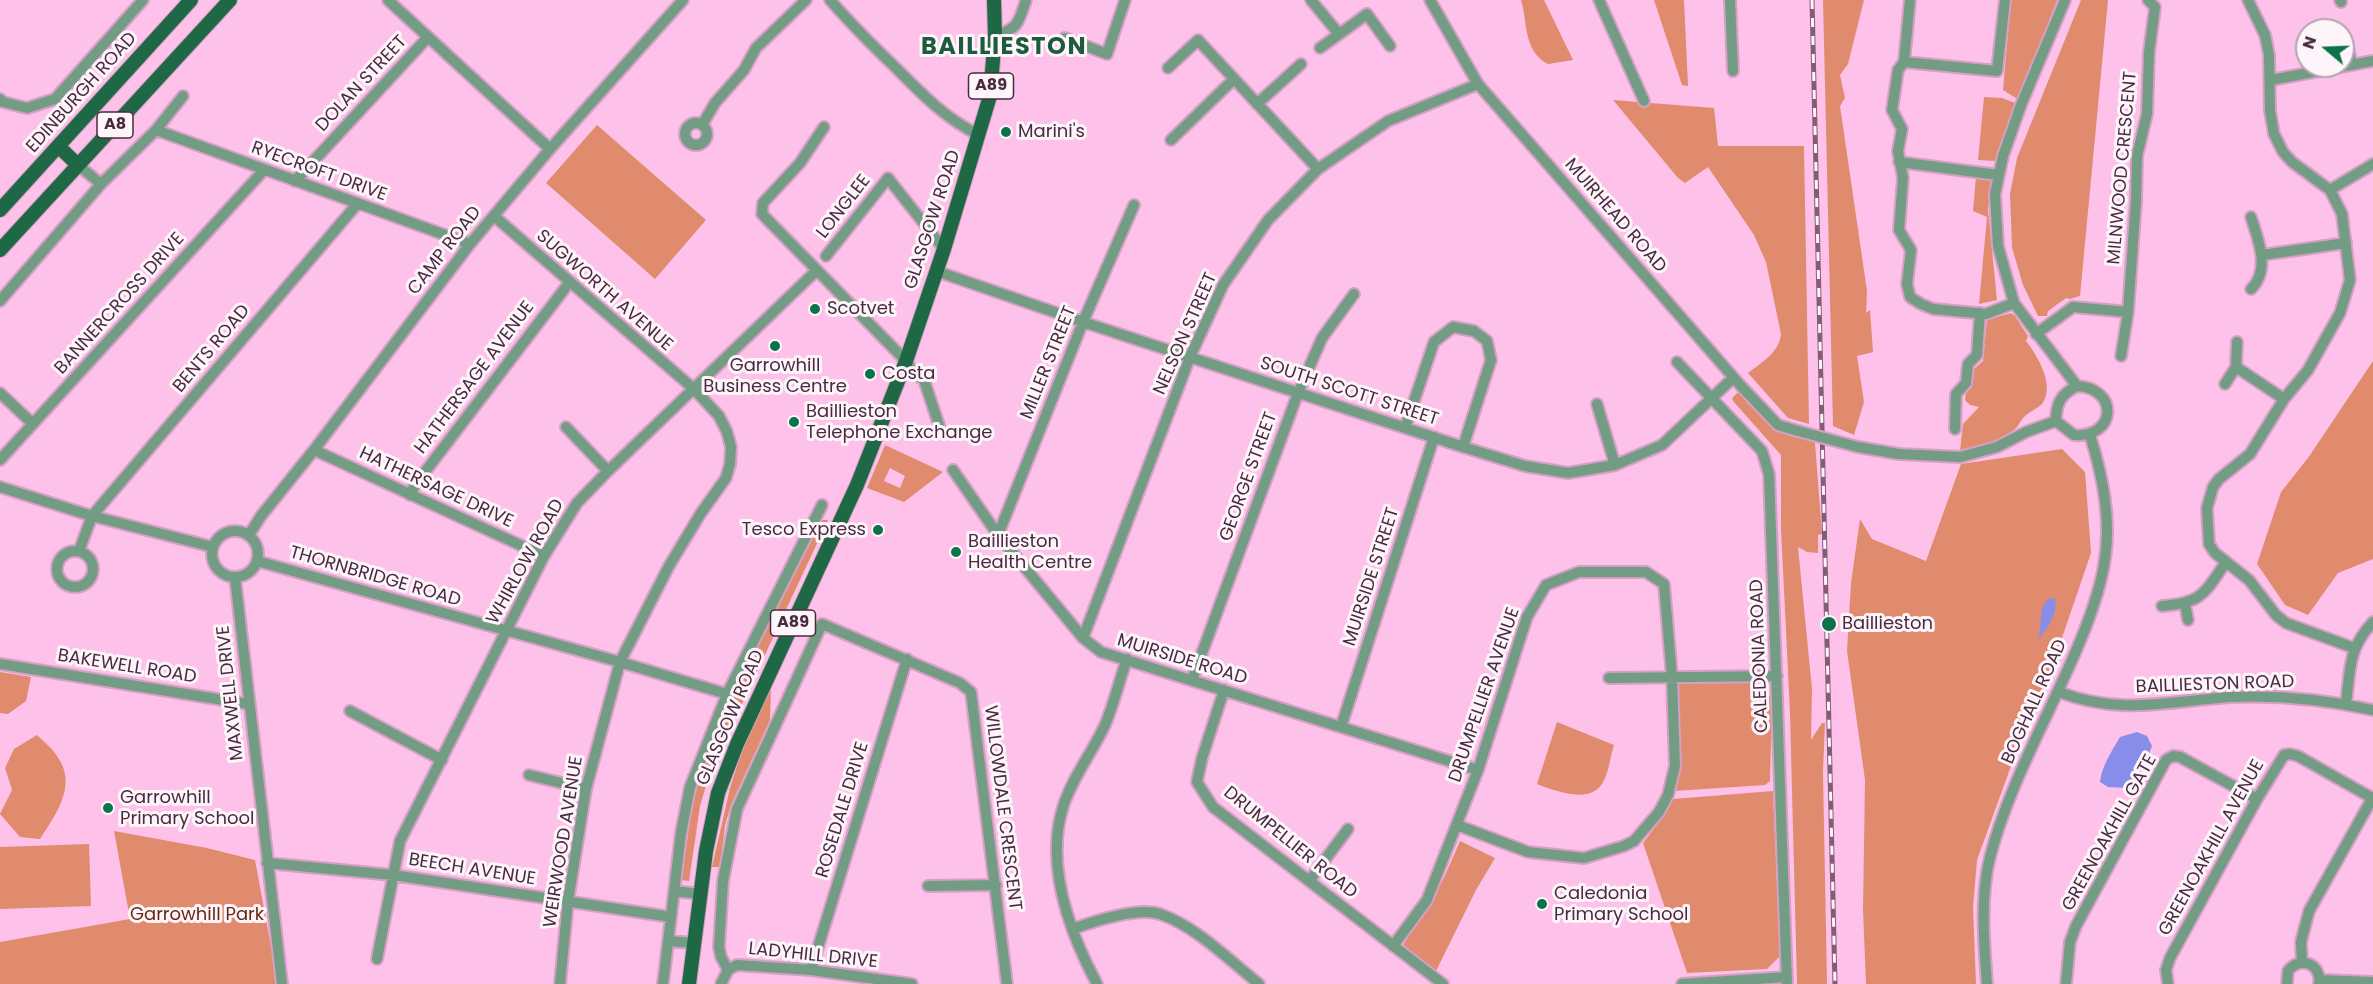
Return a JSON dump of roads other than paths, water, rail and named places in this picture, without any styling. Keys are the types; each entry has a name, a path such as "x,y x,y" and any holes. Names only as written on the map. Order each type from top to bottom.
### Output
{"main road":[{"name":"EDINBURGH ROAD","path":"0,210 191,0"},
{"name":"A8","path":"0,250 230,0"},
{"name":"GLASGOW ROAD","path":"688,984 712,817 727,765 857,485 906,361 944,249 990,96 995,36 994,0"},
{"path":"58,146 78,165"}],"street":[{"path":"388,0 550,149"},
{"name":"CAMP ROAD","path":"249,535 261,516 314,450 470,244 550,149 683,0"},
{"path":"702,125 715,103 744,70 756,48 806,0"},
{"path":"830,0 856,29 938,109 962,127 979,135"},
{"path":"995,36 1014,29 1026,0"},
{"path":"1065,38 1107,54 1125,0"},
{"path":"1311,0 1339,34"},
{"name":"MUIRHEAD ROAD","path":"1430,0 1478,84 1732,378 1778,425 1858,447 1899,454 1960,457 1998,447 2026,432 2056,421"},
{"path":"1599,0 1644,101"},
{"path":"1730,0 1733,71"},
{"path":"1910,0 1904,63 1898,70 1892,110 1902,129 1898,151 1903,178 1899,230 1911,250 1907,284 1911,297 1934,309 1986,314 2014,303"},
{"path":"1904,63 1997,71 2005,0"},
{"path":"2065,0 2021,105 1998,175 1995,194 1998,246 2014,303 2077,386"},
{"name":"MILNWOOD CRESCENT","path":"2121,356 2128,312 2137,156 2147,114 2149,52 2154,7 2148,0"},
{"path":"2248,0 2265,35 2269,55 2271,124 2274,134 2283,152 2292,162 2330,190 2342,214 2350,280 2340,313 2308,370 2283,399 2250,454 2219,479 2211,492 2207,508 2209,544 2226,562 2249,580 2276,615 2286,623 2354,648"},
{"path":"0,99 3,102 27,108 54,99 138,2"},
{"path":"1320,48 1366,14 1390,46"},
{"name":"DOLAN STREET","path":"295,181 428,37"},
{"path":"1168,68 1198,40 1318,169"},
{"path":"2355,65 2373,62"},
{"path":"1257,104 1301,64"},
{"path":"2271,80 2295,76"},
{"path":"1171,140 1234,80"},
{"name":"NELSON STREET","path":"1083,638 1190,357 1223,285 1268,220 1318,169 1388,122 1478,84"},
{"path":"0,300 101,184 156,130 183,96"},
{"path":"824,127 800,163 763,203 762,214 906,361 913,372 924,380 942,434"},
{"name":"RYECROFT DRIVE","path":"156,130 470,244"},
{"path":"1899,162 1998,175"},
{"path":"2330,190 2373,164"},
{"path":"78,165 101,184"},
{"name":"BANNERCROSS DRIVE","path":"0,460 264,170"},
{"name":"LONGLEE","path":"826,256 888,178 944,249"},
{"name":"BENTS ROAD","path":"79,551 92,516 357,203"},
{"name":"MILLER STREET","path":"998,535 1083,322 1134,205"},
{"name":"SUGWORTH AVENUE","path":"494,216 568,283 694,389"},
{"path":"2251,217 2262,255 2256,284 2251,289"},
{"path":"2262,255 2346,243"},
{"name":"WHIRLOW ROAD","path":"377,959 400,841 544,556 578,503 608,471 817,270"},
{"name":"SOUTH SCOTT STREET","path":"936,271 1083,322 1463,447 1525,466 1568,473 1615,465 1662,445 1732,378"},
{"name":"HATHERSAGE AVENUE","path":"410,495 415,484 568,283"},
{"name":"GEORGE STREET","path":"1192,680 1298,393 1322,339 1354,294"},
{"path":"2036,334 2073,307 2128,312"},
{"path":"1955,429 1956,394 1966,382 1968,364 1977,355 1980,313"},
{"path":"1405,428 1434,342 1453,327 1474,330 1487,341 1491,360 1463,447"},
{"path":"2225,384 2236,367 2237,342"},
{"name":"CALEDONIA ROAD","path":"1677,362 1761,451 1769,474 1787,981"},
{"path":"2236,367 2283,399"},
{"path":"2077,386 2097,391 2103,396 2107,405 2105,422 2101,429 2091,435 2074,435 2056,421 2056,410 2064,392 2077,386"},
{"name":"WEIRWOOD AVENUE","path":"560,984 568,902 586,789 620,662 669,566 701,513 726,478 730,464 731,447 727,432 719,416 694,389"},
{"path":"0,393 33,424"},
{"path":"1597,404 1615,465"},
{"path":"566,427 608,471"},
{"name":"BOGHALL ROAD","path":"1987,984 1985,909 1990,858 2029,753 2059,692 2090,617 2104,564 2107,511 2100,468 2091,435"},
{"name":"MUIRSIDE STREET","path":"1341,727 1434,437"},
{"name":"HATHERSAGE DRIVE","path":"314,450 544,556"},
{"name":"MUIRSIDE ROAD","path":"953,470 998,535 1083,638 1101,652 1478,770"},
{"path":"0,487 92,516 213,547"},
{"name":"GLASGOW ROAD","path":"663,984 681,833 690,787 727,694 822,505"},
{"path":"235,531 249,535 257,547 257,561 249,573 235,578 221,573 216,568 213,561 213,547 221,535 228,532 235,531"},
{"name":"THORNBRIDGE ROAD","path":"257,561 727,694"},
{"path":"2162,606 2185,604 2200,596 2226,562"},
{"name":"DRUMPELLIER AVENUE","path":"1393,946 1427,900 1478,770 1527,617 1546,585 1579,572 1646,572 1664,584 1672,677"},
{"name":"MAXWELL DRIVE","path":"235,578 282,984"},
{"path":"2185,604 2188,620"},
{"path":"2346,704 2354,648 2360,636 2373,622"},
{"name":"WILLOWDALE CRESCENT","path":"728,970 719,947 723,881 737,809 822,624 960,683 970,693 1007,984"},
{"name":"ROSEDALE DRIVE","path":"811,970 907,659"},
{"path":"1097,984 1073,928 1060,883 1057,837 1063,807 1074,780 1105,724 1126,659"},
{"name":"BAKEWELL ROAD","path":"0,664 248,704"},
{"path":"1609,678 1777,676"},
{"path":"1457,825 1528,852 1584,858 1634,841 1659,812 1668,795 1675,766 1672,677"},
{"name":"DRUMPELLIER ROAD","path":"1224,690 1202,758 1197,782 1213,807 1443,984"},
{"name":"BAILLIESTON ROAD","path":"2059,692 2103,704 2150,707 2268,696 2306,698 2373,710"},
{"path":"350,711 442,760"},
{"name":"GREENOAKHILL AVENUE","path":"2168,984 2166,970 2170,958 2257,799 2284,755 2290,754 2373,798"},
{"name":"GREENOAKHILL GATE","path":"2066,984 2070,942 2076,926 2166,760 2173,756 2180,757 2257,799"},
{"path":"529,775 586,789"},
{"path":"2302,962 2301,942 2309,911 2373,798"},
{"path":"1309,881 1348,829"},
{"name":"BEECH AVENUE","path":"267,863 393,874 670,917"},
{"path":"928,886 996,885"},
{"path":"674,891 700,894"},
{"path":"1073,928 1123,914 1158,914 1195,933 1259,984"},
{"path":"668,941 694,943"},
{"path":"2287,984 2288,970 2294,964 2302,962 2313,965 2317,969 2319,982 2373,982"},
{"name":"LADYHILL DRIVE","path":"721,984 728,970 737,964 811,970 912,984"},
{"path":"1682,984 1787,981"}],"water":[{"path":"2055,598 2054,615 2039,639 2042,608 2048,599"},
{"path":"2137,732 2147,736 2152,746 2143,769 2133,778 2128,788 2108,787 2100,782 2105,764 2120,737"}],"railway":[{"path":"1812,0 1835,984"}],"place":[{"name":"Marini's","path":"1006,132"},
{"name":"Scotvet","path":"815,309"},
{"name":"Garrowhill Business Centre","path":"775,346"},
{"name":"Costa","path":"870,374"},
{"name":"Baillieston Telephone Exchange","path":"794,422"},
{"name":"Tesco Express","path":"878,530"},
{"name":"Baillieston Health Centre","path":"956,552"},
{"name":"Baillieston","path":"1829,624"},
{"name":"Garrowhill Primary School","path":"108,808"},
{"name":"Caledonia Primary School","path":"1542,904"}],"district":[{"name":"BAILLIESTON","path":"1004,48"}],"park label":[{"name":"Garrowhill Park","path":"197,915"}]}
